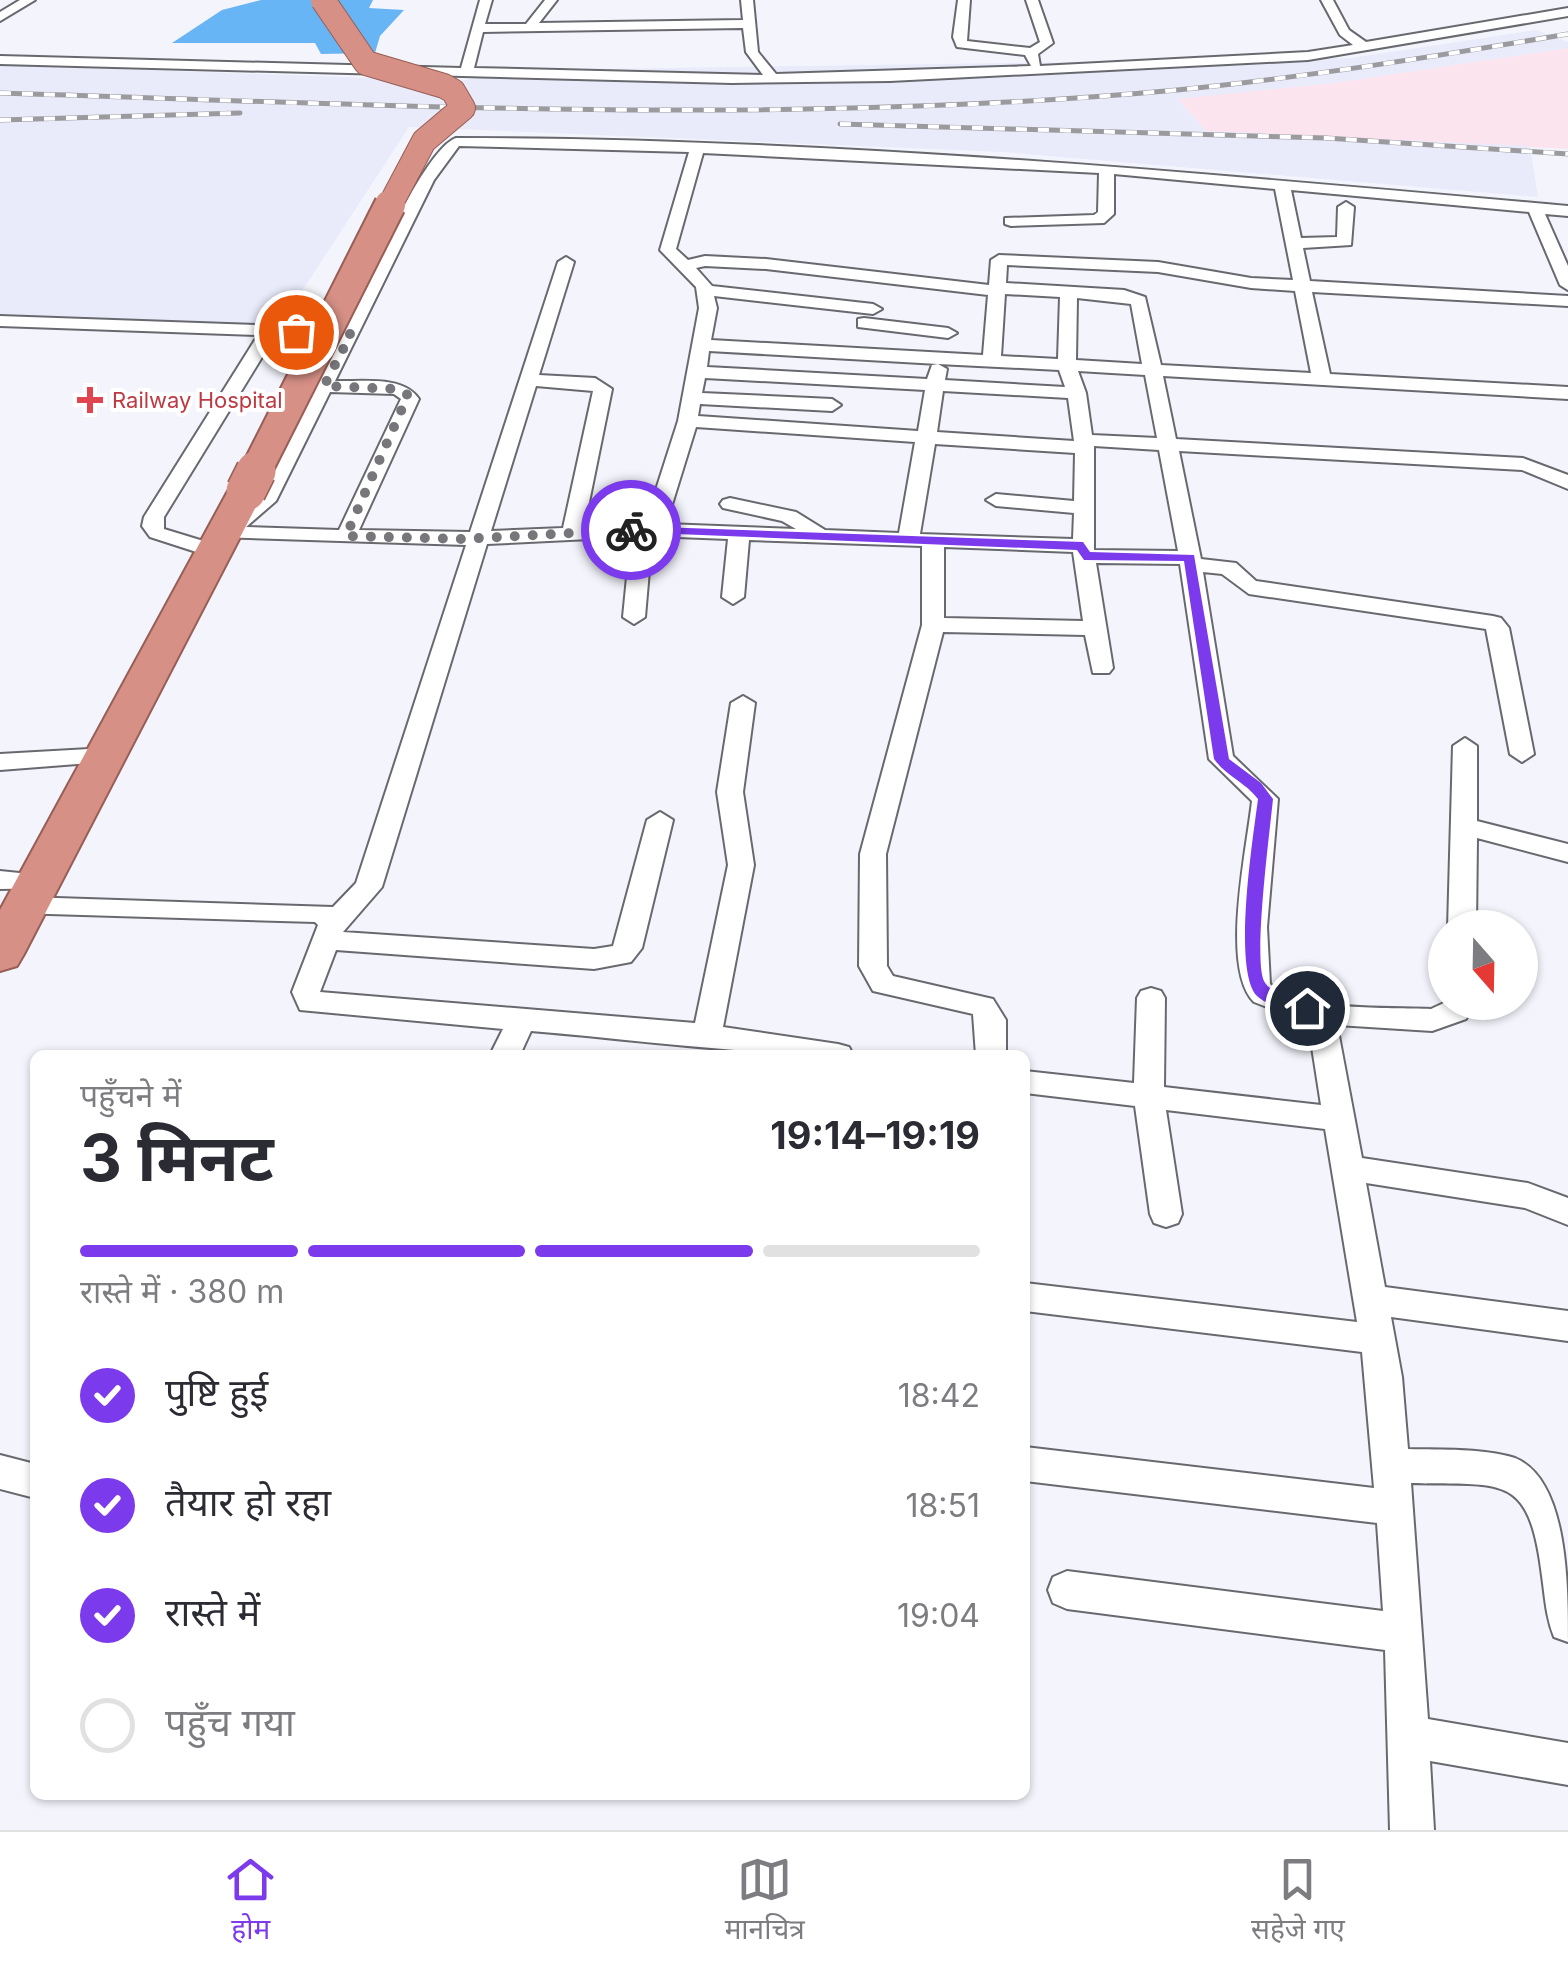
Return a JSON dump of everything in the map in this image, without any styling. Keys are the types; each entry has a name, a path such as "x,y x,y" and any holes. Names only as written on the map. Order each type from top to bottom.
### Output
{"highway":[{"path":"0,954 22,889 107,756 220,543 414,158 424,141 463,108 453,91 444,86 366,63 323,0"}],"street":[{"path":"0,17 28,0"},
{"path":"466,72 486,0"},
{"path":"525,32 551,0"},
{"path":"748,0 754,56 773,79"},
{"path":"964,0 959,37 962,44 1032,52 1047,43 1032,0"},
{"path":"1327,0 1344,32 1364,48"},
{"path":"1522,6 1549,17"},
{"path":"0,60 773,79 1253,60 1364,48 1568,12"},
{"path":"478,28 525,32 750,24"},
{"path":"1032,52 1037,70"},
{"path":"220,543 266,502 426,180 447,148 456,142 471,139 697,148 1107,169 1568,211"},
{"path":"697,148 668,250 707,290 861,331 1066,368 1152,369 1568,393"},
{"path":"1011,221 1098,220 1106,214 1107,169"},
{"path":"1282,185 1322,380"},
{"path":"1294,243 1345,242 1346,207"},
{"path":"1535,208 1568,285"},
{"path":"991,356 1000,260 1158,267 1251,283 1568,301"},
{"path":"566,262 368,888 329,932 306,992 310,1003 707,1035 765,1049"},
{"path":"684,266 704,262 766,264 888,278 948,333"},
{"path":"1096,264 1100,294"},
{"path":"861,331 888,278"},
{"path":"861,331 916,306 997,289 1137,298 1190,561 1222,759 1228,768 1256,786 1265,799 1255,896 1254,980 1266,995 1315,1013 1428,1020"},
{"path":"634,617 648,530 688,420 707,290"},
{"path":"1069,292 1066,368 1077,393 1084,444 1084,551 1102,668"},
{"path":"0,321 351,334"},
{"path":"270,330 154,517 152,526 157,533 220,543 346,536 477,538 648,530 934,540 1190,561 1228,568 1249,587 1493,622 1498,628 1522,754"},
{"path":"702,336 861,331 938,360 991,356"},
{"path":"908,540 937,385 938,360"},
{"path":"695,372 1077,393"},
{"path":"827,430 837,379"},
{"path":"530,380 595,384 603,389 572,533"},
{"path":"324,386 396,389 410,399 346,536"},
{"path":"691,398 832,405"},
{"path":"688,420 928,437 1167,444 1523,464 1568,483"},
{"path":"996,500 1082,508"},
{"path":"730,504 799,520 822,536"},
{"path":"733,597 739,533"},
{"path":"934,540 933,625 873,854 873,966 884,984 983,1006 991,1020 991,1050"},
{"path":"933,625 1095,628"},
{"path":"707,1035 741,864 730,792 743,703"},
{"path":"1462,910 1465,746"},
{"path":"0,762 107,756"},
{"path":"329,932 594,959 621,955 628,948 660,820"},
{"path":"1464,826 1568,853"},
{"path":"22,889 323,913 329,932"},
{"path":"1151,998 1149,1097 1166,1214"},
{"path":"1315,1013 1323,1026 1378,1339 1404,1632 1412,1830"},
{"path":"507,1050 522,1020"},
{"path":"1030,1083 1340,1119"},
{"path":"1348,1168 1528,1196 1568,1212"},
{"path":"1030,1298 1378,1339"},
{"path":"1372,1300 1568,1326"},
{"path":"1030,1465 1394,1508"},
{"path":"1390,1465 1516,1474 1536,1488 1548,1506 1568,1624"},
{"path":"0,1472 30,1480"},
{"path":"1067,1590 1404,1632"},
{"path":"1409,1737 1568,1764"}],"shaded area":[{"path":"1536,30 1568,42 1568,48 1334,83 1178,99 1206,131 1530,146 1538,197 1002,152 409,127 280,325 0,314 0,65 459,81 523,70 1351,58"},
{"path":"1568,48 1568,149 1206,131 1177,98 1334,83"}],"water":[{"path":"261,0 373,0 369,8 404,10 380,36 375,53 321,54 315,43 172,43 222,10"}],"railway":[{"path":"0,93 589,110 883,107 1030,101 1226,85 1568,34"},
{"path":"0,120 240,113"},
{"path":"840,124 1326,138 1568,154"}],"way so far":[{"path":"296,332 351,334 324,386 396,389 410,399 346,536 462,539 631,530"}],"place":[{"name":"Railway Hospital","path":"90,400"}],"route":[{"path":"631,530 1083,546 1084,556 1190,558 1222,759 1238,776 1256,786 1265,799 1255,896 1254,980 1266,995 1307,1008"}]}
